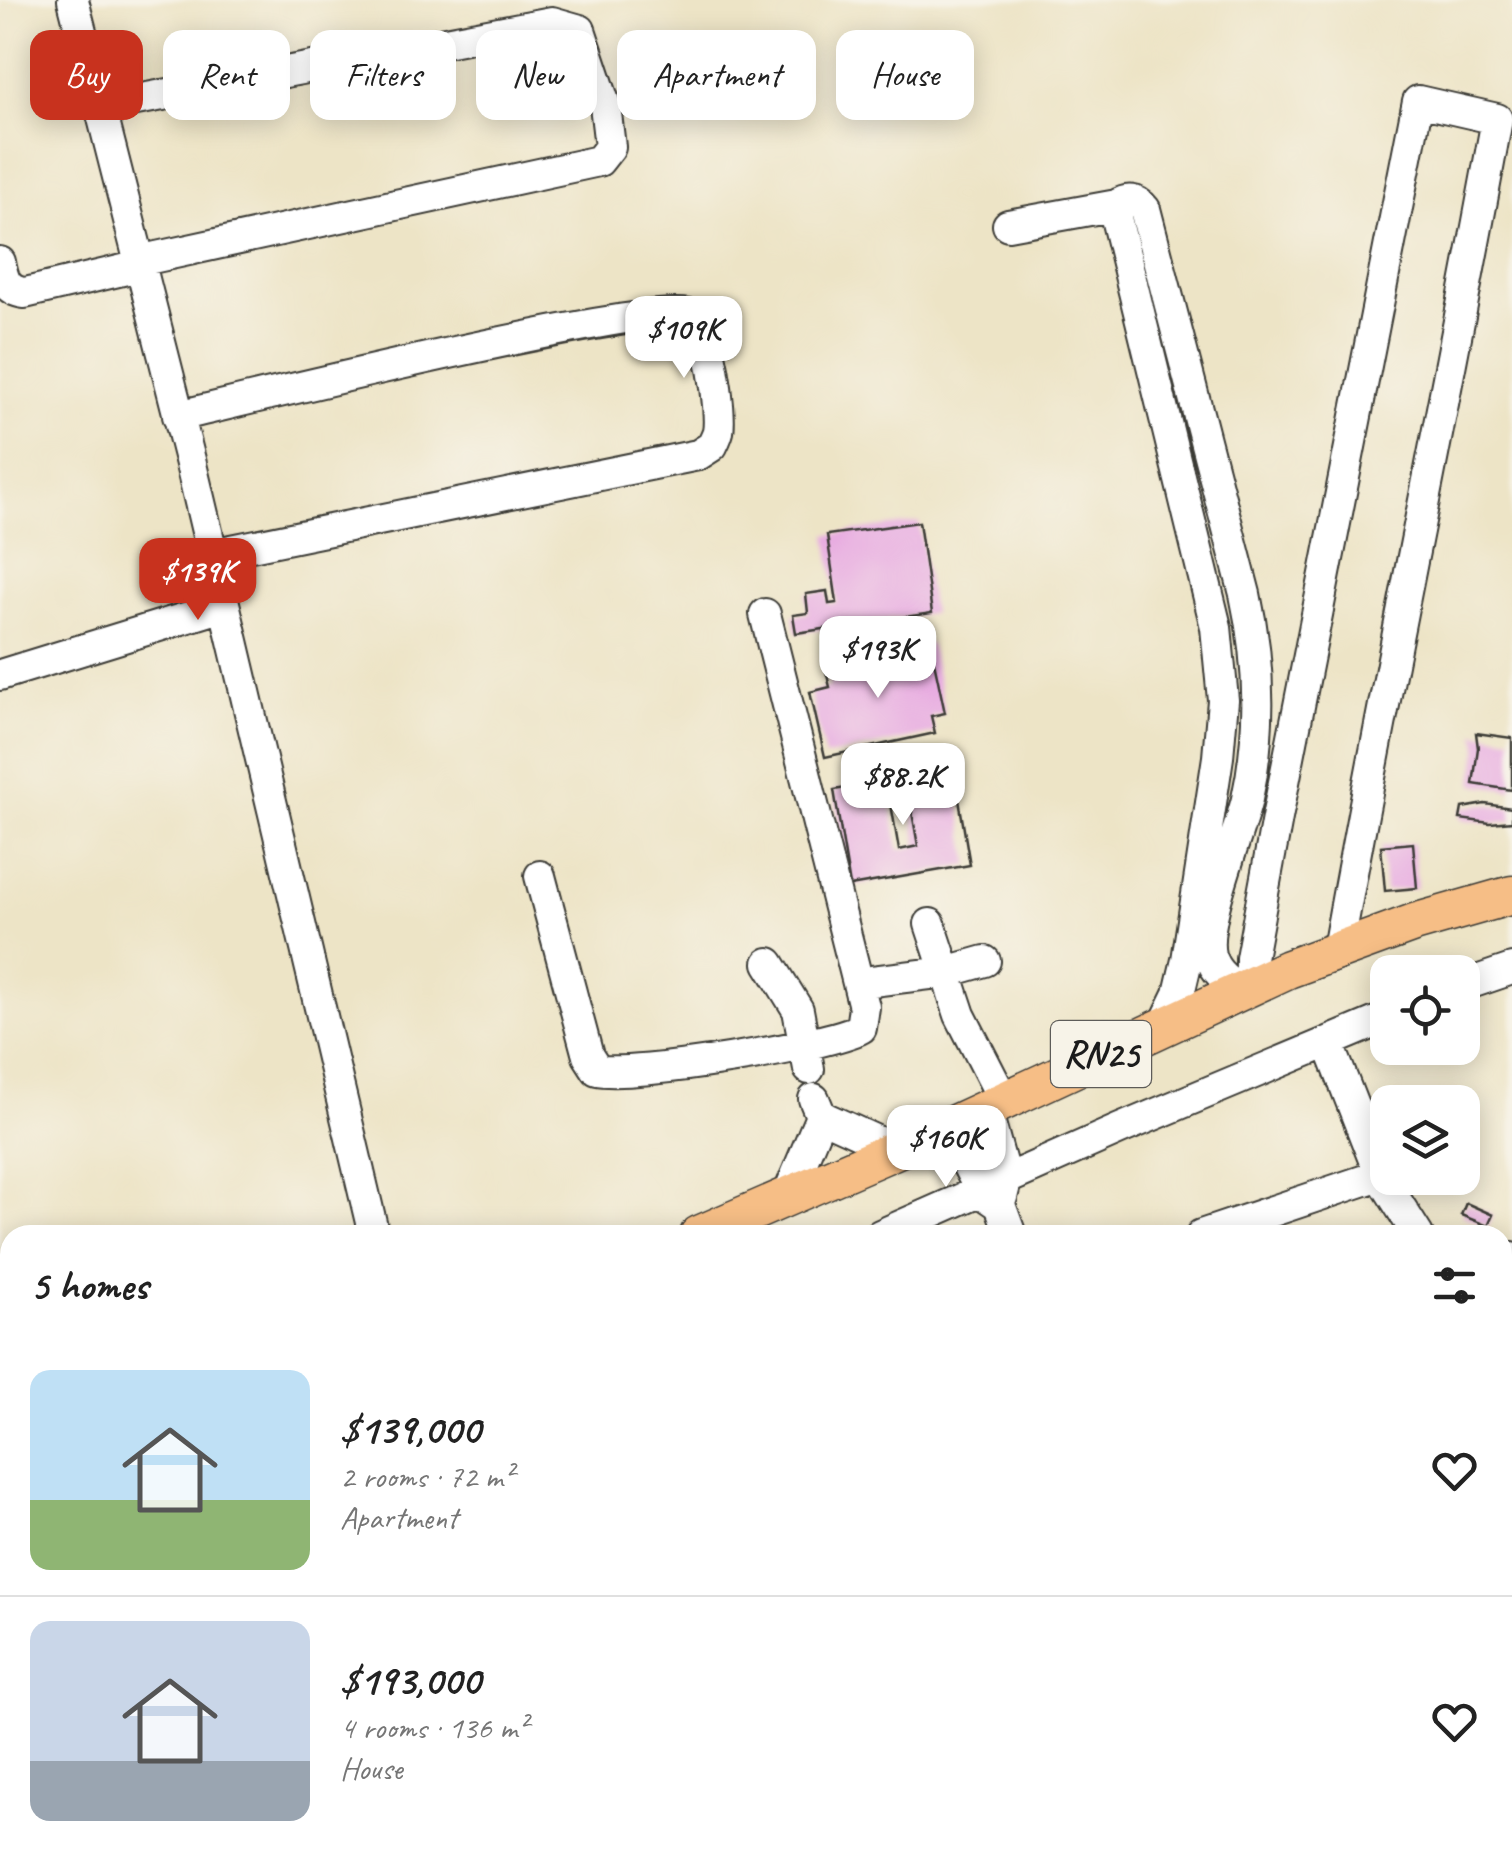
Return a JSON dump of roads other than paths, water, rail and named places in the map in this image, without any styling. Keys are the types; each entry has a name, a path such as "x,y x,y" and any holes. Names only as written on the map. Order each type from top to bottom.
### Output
{"main road":[{"name":"RN25","path":"722,1225 948,1127 1164,1025 1338,949 1414,922 1512,895"}],"street":[{"path":"73,0 80,30"},
{"path":"0,262 4,281 14,292 25,293 139,263 598,161 610,147 605,105 580,30 552,22 143,99"},
{"path":"1202,922 1216,968 1224,978 1249,989 1251,958 1274,836 1418,101 1498,118 1447,394 1380,714 1338,949"},
{"path":"102,120 212,554 372,1225"},
{"path":"1008,225 1125,200 1136,201 1145,209 1255,648 1258,703 1253,764 1241,824 1164,1025"},
{"path":"178,416 440,355 636,318 682,314 693,316 702,327 718,393 718,433 712,446 698,455 212,554"},
{"path":"0,675 224,606"},
{"path":"766,614 864,1006 861,1028 850,1034 812,1082"},
{"path":"540,876 588,1056 598,1070 812,1082 896,1150"},
{"path":"930,924 995,1105 996,1193"},
{"path":"872,982 946,972 985,961"},
{"path":"769,963 798,1010 812,1082 786,1197"},
{"path":"1480,980 1512,969"},
{"path":"908,1225 996,1193 1120,1129 1370,1024"},
{"path":"1328,1042 1370,1149"},
{"path":"948,1127 996,1193 1007,1225"},
{"path":"1230,1225 1370,1178"},
{"path":"1393,1195 1412,1225"}]}
